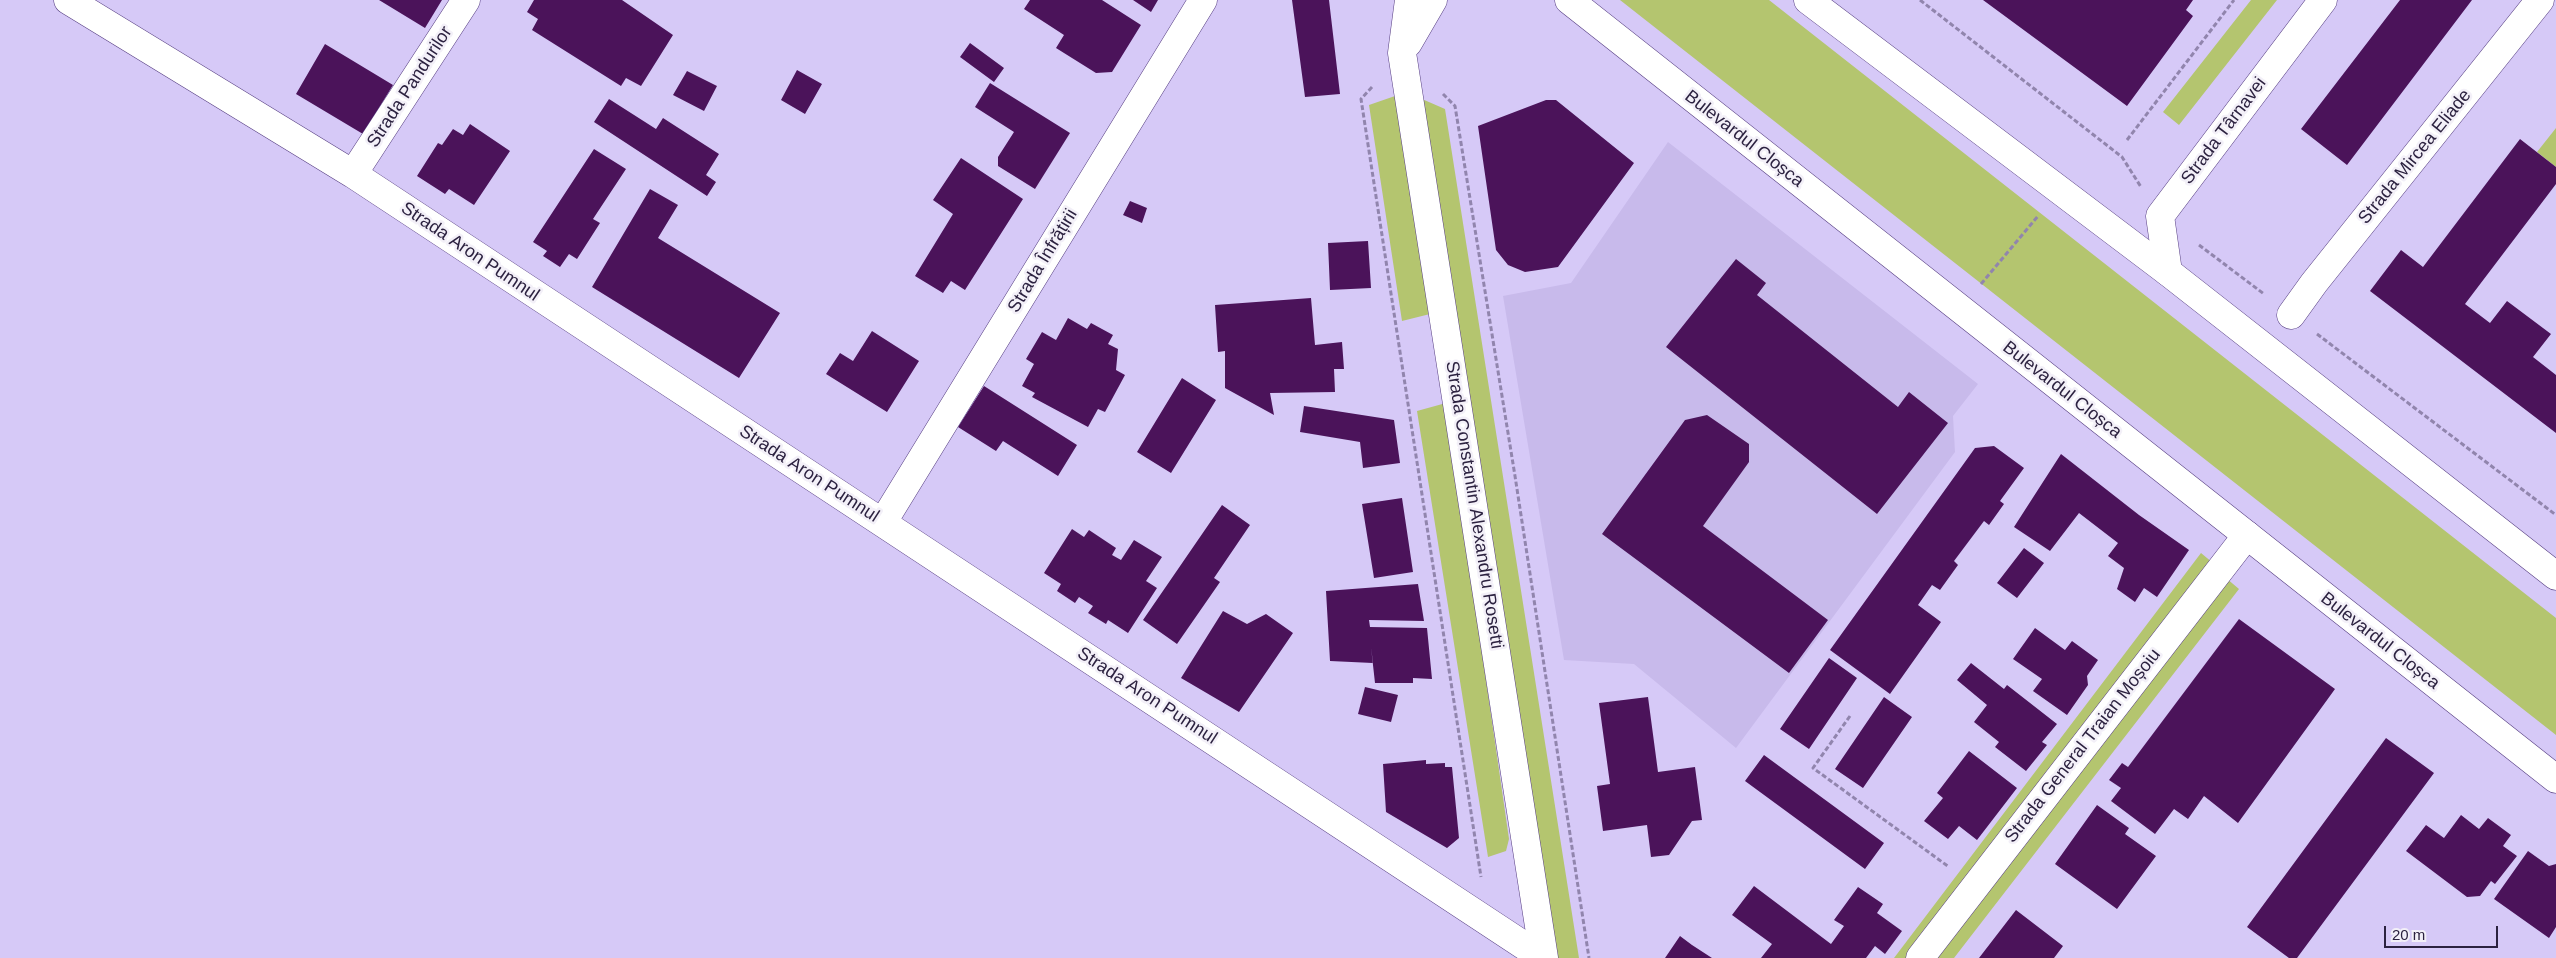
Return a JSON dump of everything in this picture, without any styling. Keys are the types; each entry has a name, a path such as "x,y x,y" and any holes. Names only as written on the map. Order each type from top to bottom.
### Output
{"street":[{"name":"Strada Aron Pumnul","path":"68,0 353,174 1543,958"},
{"name":"Strada Pandurilor","path":"353,174 466,0"},
{"name":"Strada Înfrățirii","path":"883,522 1202,0"},
{"name":"Bulevardul Cloșca","path":"1569,0 2556,779"},
{"path":"1808,0 2168,272 2556,576"},
{"name":"Strada Târnavei","path":"2160,216 2323,0"},
{"name":"Strada Mircea Eliade","path":"2291,315 2314,283 2540,0"},
{"name":"Strada Constantin Alexandru Rosetti","path":"1428,1 1402,53 1543,958"},
{"path":"2160,216 2168,272"},
{"name":"Strada General Traian Moșoiu","path":"1920,958 2247,535"}],"path":[{"path":"1920,0 2122,157 2160,216 2556,515"},
{"path":"2127,140 2234,0"},
{"path":"1361,99 1478,861"},
{"path":"1455,106 1515,476 1589,958"},
{"path":"1980,285 2040,215"},
{"path":"1850,716 1813,768 1976,886"}],"shaded area":[{"path":"1668,142 1978,384 1953,416 1955,452 1736,748 1634,664 1564,660 1503,296 1571,283"}],"green space":[{"path":"1620,0 1769,0 2556,618 2556,735"},
{"path":"2251,0 2277,0 2179,125 2163,112"},
{"path":"1395,96 1434,313 1402,321 1369,105"},
{"path":"1422,99 1445,109 1579,958 1553,958"},
{"path":"2556,128 2556,167 2537,152"},
{"path":"1446,403 1509,839 1506,851 1488,857 1417,411"},
{"path":"2201,553 2213,563 1911,958 1894,958"},
{"path":"2226,578 2239,589 1954,958 1932,958"}],"building":[{"path":"379,0 442,0 425,28"},
{"path":"534,0 622,0 673,35 641,86 626,78 621,86 532,30 538,19 527,12"},
{"path":"1030,0 1102,0 1141,25 1112,72 1096,73 1056,48 1064,35 1024,9"},
{"path":"1133,0 1158,0 1151,12"},
{"path":"1292,0 1329,0 1340,94 1305,97"},
{"path":"1983,0 2193,0 2186,10 2193,16 2127,106"},
{"path":"2400,0 2472,0 2347,165 2301,129"},
{"path":"970,43 1004,68 994,82 960,57"},
{"path":"325,44 393,85 363,134 296,94"},
{"path":"797,70 822,84 805,114 781,100"},
{"path":"687,71 717,86 704,111 673,95"},
{"path":"990,83 1070,133 1035,189 998,166 998,157 1014,132 975,107"},
{"path":"609,99 656,129 663,118 719,154 706,175 716,182 707,196 594,122"},
{"path":"1546,100 1556,100 1634,163 1558,267 1525,272 1508,265 1496,250 1478,126"},
{"path":"470,124 510,151 474,205 449,189 445,194 417,176 438,143 442,145 453,129 463,135"},
{"path":"2520,139 2556,167 2556,184 2465,304 2490,323 2507,301 2551,334 2533,357 2556,375 2556,433 2370,291 2401,250 2423,267"},
{"path":"594,149 626,169 593,219 600,223 577,259 569,254 560,267 543,256 547,251 533,242"},
{"path":"961,158 1023,199 965,290 951,281 943,293 915,276 953,214 933,200"},
{"path":"650,189 678,205 658,238 780,313 739,378 592,287"},
{"path":"1130,201 1147,208 1142,223 1123,215"},
{"path":"1368,241 1371,288 1330,290 1328,243"},
{"path":"1736,259 1766,283 1757,295 1898,407 1909,392 1948,423 1877,514 1666,347"},
{"path":"1311,298 1315,345 1342,342 1344,369 1334,369 1335,392 1270,393 1274,415 1225,388 1225,351 1218,352 1215,305"},
{"path":"1068,318 1087,329 1091,323 1113,335 1108,344 1118,349 1116,370 1125,375 1105,412 1098,409 1088,427 1032,397 1035,393 1022,386 1034,364 1026,359 1042,332 1056,340"},
{"path":"872,331 919,361 887,412 826,374 840,353 853,361"},
{"path":"1182,378 1216,400 1171,473 1137,452"},
{"path":"984,386 1077,445 1058,476 1003,441 996,451 958,427"},
{"path":"1304,406 1394,420 1400,463 1363,468 1360,442 1300,432"},
{"path":"1707,415 1749,444 1749,462 1703,526 1828,620 1789,673 1602,534 1685,420"},
{"path":"1994,446 2024,468 2000,501 2004,504 1989,525 1984,521 1954,561 1958,565 1940,590 1932,585 1918,605 1941,622 1890,694 1830,650 1975,448"},
{"path":"2061,454 2139,515 2189,550 2157,597 2144,588 2135,602 2117,589 2124,568 2108,556 2118,543 2079,513 2050,551 2014,527"},
{"path":"1402,498 1413,572 1374,578 1362,504"},
{"path":"1222,505 1250,525 1214,578 1220,582 1177,644 1143,620"},
{"path":"1072,529 1084,537 1089,530 1116,548 1112,555 1121,560 1134,540 1162,557 1146,581 1157,588 1128,633 1108,620 1106,624 1088,613 1093,606 1079,597 1075,603 1057,591 1061,584 1044,573"},
{"path":"2024,548 2044,563 2017,598 1997,583"},
{"path":"1418,584 1424,621 1369,620 1370,627 1427,628 1432,679 1413,678 1413,683 1375,683 1373,663 1330,661 1326,591"},
{"path":"1223,611 1247,624 1266,614 1293,633 1239,712 1181,678"},
{"path":"2239,619 2335,689 2238,823 2204,796 2188,819 2174,809 2155,834 2111,801 2121,788 2109,780 2122,763 2128,767"},
{"path":"2035,628 2065,650 2072,641 2098,660 2087,676 2088,685 2067,715 2033,691 2042,679 2013,659"},
{"path":"1829,658 1857,678 1809,749 1780,729"},
{"path":"1971,663 2004,689 2007,685 2057,724 2042,742 2047,745 2026,771 1995,747 1999,742 1974,722 1987,705 1957,680"},
{"path":"1365,687 1398,695 1391,722 1358,714"},
{"path":"1648,697 1658,772 1695,767 1702,820 1692,821 1669,855 1651,857 1647,825 1603,831 1597,786 1610,784 1599,703"},
{"path":"1884,697 1912,717 1863,788 1835,769"},
{"path":"2386,738 2434,773 2297,958 2289,958 2247,927"},
{"path":"1969,751 2017,788 1977,840 1959,826 1948,839 1924,821 1943,798 1937,793"},
{"path":"1764,755 1884,843 1865,869 1745,781"},
{"path":"1426,760 1426,764 1445,763 1445,767 1452,767 1459,838 1447,848 1386,812 1383,764"},
{"path":"2097,805 2129,828 2125,834 2156,856 2117,909 2055,864"},
{"path":"2461,815 2479,829 2488,818 2511,835 2503,846 2517,856 2495,884 2491,881 2480,896 2467,897 2406,851 2426,825 2444,838"},
{"path":"2528,851 2549,866 2556,864 2556,927 2549,938 2494,899"},
{"path":"1754,886 1831,944 1844,926 1834,920 1858,887 1883,904 1877,913 1902,931 1885,954 1875,946 1866,958 1761,958 1772,944 1732,915"},
{"path":"2016,910 2063,946 2054,958 1979,958"},
{"path":"1680,936 1692,945 1712,958 1665,958"}]}
